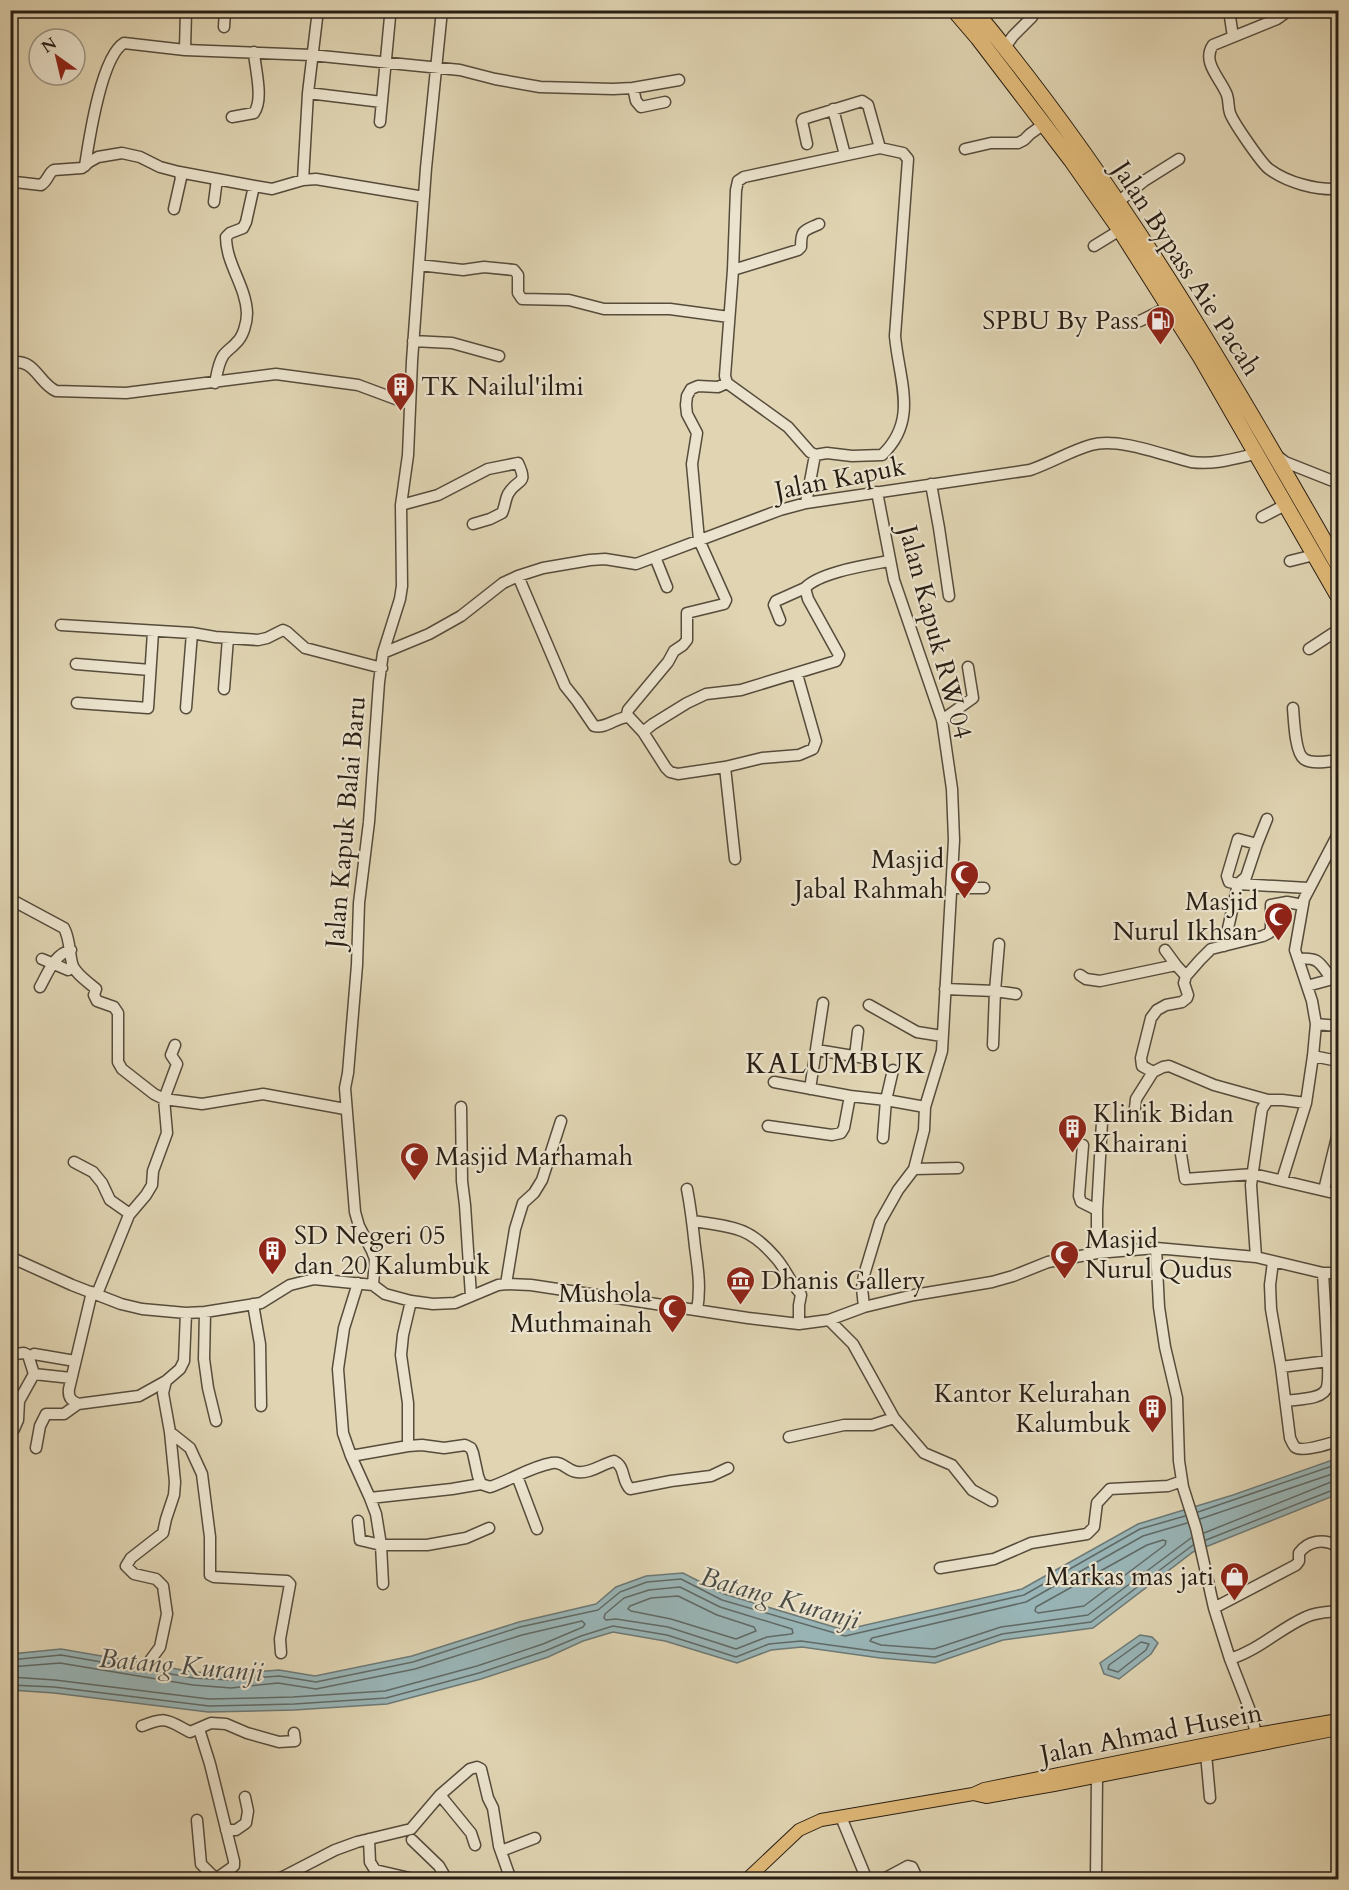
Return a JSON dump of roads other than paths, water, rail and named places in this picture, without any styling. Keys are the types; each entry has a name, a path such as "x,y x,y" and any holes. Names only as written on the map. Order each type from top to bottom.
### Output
{"highway":[{"path":"954,10 1044,124 1120,230 1201,358 1338,596"},
{"name":"Jalan Bypass Aie Pacah","path":"974,10 1005,47 1118,202 1176,290 1338,565"},
{"path":"996,62 1005,47"}],"main road":[{"name":"Jalan Ahmad Husein","path":"974,1794 986,1797 1097,1776 1200,1752 1256,1734 1338,1720"},
{"name":"Jalan Ahmad Husein","path":"746,1880 799,1830 821,1820 974,1794 984,1789 1338,1729"}],"street":[{"path":"185,50 186,10"},
{"path":"224,27 225,10"},
{"path":"303,180 311,55 318,10"},
{"name":"Jalan Kapuk Balai Baru","path":"373,1285 375,1259 354,1212 345,1088 379,682 383,653 402,586 401,505 408,454 409,404 424,197 442,10"},
{"path":"1005,47 1032,17 1033,10"},
{"path":"1229,10 1233,37"},
{"path":"1286,10 1277,19 1213,45 1209,51 1209,60 1228,97 1232,118 1266,168 1279,176 1323,190 1338,189"},
{"path":"380,122 390,17"},
{"path":"85,166 93,115 112,59 124,43 185,50 311,55 469,71 495,79 540,87 633,88 679,80"},
{"path":"232,117 254,113 257,109 259,96 254,52"},
{"path":"633,88 636,101 641,107 664,102"},
{"path":"308,93 382,102"},
{"path":"807,144 801,122 803,119 862,100 867,103 880,148"},
{"path":"833,109 845,155"},
{"path":"965,149 991,143 1018,143 1044,124"},
{"path":"880,148 903,153 908,159 896,336 897,361 905,413 894,443 882,455 852,456 827,453 815,455 788,427 727,383 725,376 734,270 738,181 744,177 845,155 880,148"},
{"path":"12,183 41,185 48,180 54,170 77,169 98,157 122,153 140,157 179,172 272,189 303,180 316,179 424,197"},
{"path":"1118,202 1144,181 1179,159"},
{"path":"174,209 181,178 179,172"},
{"path":"214,202 217,179"},
{"path":"215,383 222,357 238,342 247,314 238,278 231,266 226,237 243,228 254,186"},
{"path":"734,270 798,250 801,247 802,232 819,224"},
{"path":"1094,246 1120,230"},
{"path":"419,265 463,270 484,267 514,270 518,275 518,293 522,299 568,300 604,309 670,309 729,317"},
{"path":"1140,321 1168,307"},
{"path":"413,341 452,344 499,356"},
{"path":"10,363 19,361 32,368 47,386 56,391 126,393 276,374 358,385 409,404"},
{"path":"727,383 718,387 698,386 691,389 687,396 687,414 697,433 692,464 699,540 725,595 725,602 687,613 687,640 674,651 627,714 643,732 666,768 678,774 725,767 762,758 799,755 813,749 816,741 797,674"},
{"name":"Jalan Kapuk","path":"383,653 429,634 461,616 503,583 518,576 543,568 591,560 605,559 636,564 780,510 806,503 1030,470 1094,444 1113,442 1204,464 1219,463 1255,454"},
{"path":"1274,454 1285,462 1338,483"},
{"path":"806,503 815,455"},
{"path":"401,505 446,492 488,469 518,463 524,475 523,479 508,495 502,513 473,524"},
{"path":"931,484 949,596"},
{"name":"Jalan Kapuk RW 04","path":"864,1307 862,1288 864,1275 880,1222 898,1190 914,1169 924,1130 926,1107 942,1051 954,840 952,800 942,720 897,590 876,492"},
{"path":"1262,517 1285,505"},
{"path":"1290,561 1314,555"},
{"path":"655,557 667,587"},
{"path":"780,620 774,605 776,601 806,588 816,580 852,568 889,561"},
{"path":"518,576 565,686 594,726 601,727 622,717 629,717"},
{"path":"643,732 678,708 706,694 741,690 836,662 839,655 808,599 806,588"},
{"path":"61,625 192,633 258,640 283,630 305,648 382,668"},
{"path":"1309,649 1338,630"},
{"path":"77,703 148,708 153,632"},
{"path":"186,708 192,633"},
{"path":"224,689 228,638"},
{"path":"76,664 150,670"},
{"path":"942,720 973,698 968,668"},
{"path":"1293,708 1298,752 1304,759 1311,762 1338,760"},
{"path":"725,767 735,859"},
{"path":"1224,946 1238,884 1246,877 1267,819"},
{"path":"1282,1180 1306,1103 1316,1024 1295,950 1308,888 1338,834"},
{"path":"1257,844 1240,839 1236,841 1227,876 1229,882 1308,888"},
{"path":"951,888 984,888"},
{"path":"1287,888 1287,902"},
{"path":"10,899 60,925 66,932 72,963 76,970 96,988 95,998 114,1007 118,1013 118,1062 122,1069 154,1094 164,1099 202,1104 263,1094 345,1109"},
{"path":"1153,1072 1140,1063 1151,1018 1157,1010 1166,1005 1182,1002 1187,998 1184,983 1186,976 1211,948 1266,935 1271,929 1271,905 1287,902 1303,905"},
{"path":"993,1045 999,944"},
{"path":"40,987 53,963 63,952 71,950"},
{"path":"1165,950 1186,976"},
{"path":"42,959 68,970"},
{"path":"1298,959 1314,959 1335,976"},
{"path":"1080,975 1086,979 1100,981 1176,965"},
{"path":"1307,986 1335,976"},
{"path":"945,989 1016,994"},
{"path":"810,1089 823,1003"},
{"path":"869,1005 917,1032 942,1036"},
{"path":"1316,1024 1338,1026"},
{"path":"855,1056 858,1031"},
{"path":"78,1404 68,1395 94,1293 130,1214 152,1185 153,1171 167,1133 164,1099 177,1064 171,1055 175,1045"},
{"path":"817,1050 871,1059"},
{"path":"1313,1056 1338,1061"},
{"path":"1134,1118 1136,1099 1153,1072 1163,1066 1169,1066 1214,1085 1268,1100 1306,1103"},
{"path":"883,1138 886,1100 893,1070"},
{"path":"774,1082 926,1107"},
{"path":"768,1126 832,1135 841,1133 850,1096"},
{"path":"1256,1257 1251,1196 1262,1109 1268,1100"},
{"path":"461,1107 462,1181 471,1296"},
{"path":"506,1284 515,1229 523,1203 534,1193 542,1180 561,1121"},
{"path":"1097,1253 1102,1122"},
{"path":"1324,1190 1338,1133"},
{"path":"1083,1145 1079,1196 1082,1202 1097,1210"},
{"path":"1180,1148 1185,1179 1253,1174 1338,1194"},
{"path":"74,1162 93,1172 102,1182 110,1200 130,1214"},
{"path":"914,1169 958,1168"},
{"path":"687,1190 700,1283 697,1310"},
{"path":"693,1221 733,1228 754,1236 777,1259 800,1293 799,1324"},
{"path":"1156,1248 1159,1307 1165,1347 1177,1398 1182,1484 1196,1528 1214,1608 1230,1659 1251,1713 1256,1734"},
{"path":"10,1257 121,1304 142,1309 186,1313 261,1303 290,1285 314,1279 373,1285 385,1294 433,1304 455,1303 489,1287 506,1284 799,1324 829,1320 864,1307 914,1295 992,1282 1048,1262 1097,1253 1156,1248 1256,1257 1323,1273 1338,1273"},
{"path":"1273,1262 1270,1285 1271,1309 1290,1438 1294,1446 1299,1449 1338,1441"},
{"path":"1286,1401 1320,1395 1328,1386 1323,1273"},
{"path":"358,1283 344,1328 338,1369 343,1433 376,1514 381,1545 383,1584"},
{"path":"408,1446 408,1403 401,1355 411,1301"},
{"path":"253,1304 260,1344 261,1406"},
{"path":"204,1312 204,1359 216,1421"},
{"path":"36,1448 40,1426 46,1414 64,1414 78,1404 139,1396 166,1381 180,1369 184,1361 186,1313"},
{"path":"829,1320 853,1344 894,1418 924,1453 952,1465 972,1490 992,1502"},
{"path":"10,1430 14,1429 18,1420 19,1401 34,1374 28,1355 15,1354"},
{"path":"34,1354 75,1361"},
{"path":"1281,1367 1328,1361"},
{"path":"34,1374 71,1378"},
{"path":"149,1662 160,1647 167,1614 163,1586 156,1579 134,1574 126,1566 131,1558 164,1533 174,1495 170,1432 164,1393 166,1381"},
{"path":"789,1437 844,1425 872,1425 894,1418"},
{"path":"170,1432 190,1448 202,1474 210,1537 210,1575 287,1581 290,1584 280,1639 281,1653"},
{"path":"351,1456 408,1446 444,1448 465,1444 471,1448 481,1484"},
{"path":"370,1498 481,1484 490,1487 537,1467 556,1462 570,1471 583,1473 614,1461 621,1467 625,1483 630,1489 671,1480 711,1476 728,1468"},
{"path":"517,1476 537,1529"},
{"path":"940,1568 994,1559 1031,1543 1087,1534 1094,1527 1097,1503 1110,1489 1182,1484"},
{"path":"358,1521 360,1540 381,1545 427,1545 466,1538 489,1528"},
{"path":"1214,1608 1299,1563 1299,1553 1304,1547 1320,1541 1329,1541 1337,1546 1338,1552"},
{"path":"1230,1659 1257,1647 1306,1617 1317,1613 1338,1611"},
{"path":"142,1726 158,1720 168,1720 190,1732 212,1723 226,1724 279,1742 295,1741 294,1734"},
{"path":"198,1820 201,1864 214,1879 234,1866 210,1764 199,1730"},
{"path":"1200,1752 1210,1798"},
{"path":"276,1880 335,1850 411,1829 440,1795 473,1767 479,1767 493,1808 501,1851 511,1880"},
{"path":"1096,1880 1097,1776"},
{"path":"440,1795 471,1833 475,1845"},
{"path":"226,1830 236,1830 246,1823 248,1811 245,1797"},
{"path":"841,1816 867,1880"},
{"path":"501,1851 535,1838"},
{"path":"369,1839 370,1862 375,1870 417,1880"},
{"path":"412,1840 439,1866 443,1879"},
{"path":"882,1880 908,1866 912,1867 918,1880"}],"water":[{"path":"1338,1458 1338,1494 1193,1552 1093,1628 1003,1640 935,1663 802,1647 771,1650 737,1663 665,1641 613,1632 481,1679 387,1704 294,1710 208,1712 11,1690 11,1654 61,1649 194,1672 230,1674 279,1670 315,1676 412,1656 519,1622 596,1604 616,1587 646,1576 683,1573 724,1594 844,1630 1022,1589 1138,1524 1233,1495"},
{"path":"1140,1635 1152,1637 1158,1643 1151,1654 1119,1679 1104,1674 1100,1663"}],"place":[{"name":"SPBU By Pass","path":"1160,346"},
{"name":"TK Nailul'ilmi","path":"400,412"},
{"name":"Masjid Jabal Rahmah","path":"965,900"},
{"name":"Masjid Nurul Ikhsan","path":"1279,942"},
{"name":"Klinik Bidan Khairani","path":"1072,1154"},
{"name":"Masjid Marhamah","path":"414,1182"},
{"name":"SD Negeri 05 dan 20 Kalumbuk","path":"273,1276"},
{"name":"Masjid Nurul Qudus","path":"1064,1280"},
{"name":"Dhanis Gallery","path":"740,1306"},
{"name":"Mushola Muthmainah","path":"673,1334"},
{"name":"Kantor Kelurahan Kalumbuk","path":"1152,1434"},
{"name":"Markas mas jati","path":"1235,1602"}],"district":[{"name":"KALUMBUK","path":"836,1063"}],"water label":[{"name":"Batang Kuranji","path":"780,1598"},
{"name":"Batang Kuranji","path":"181,1665"}]}
